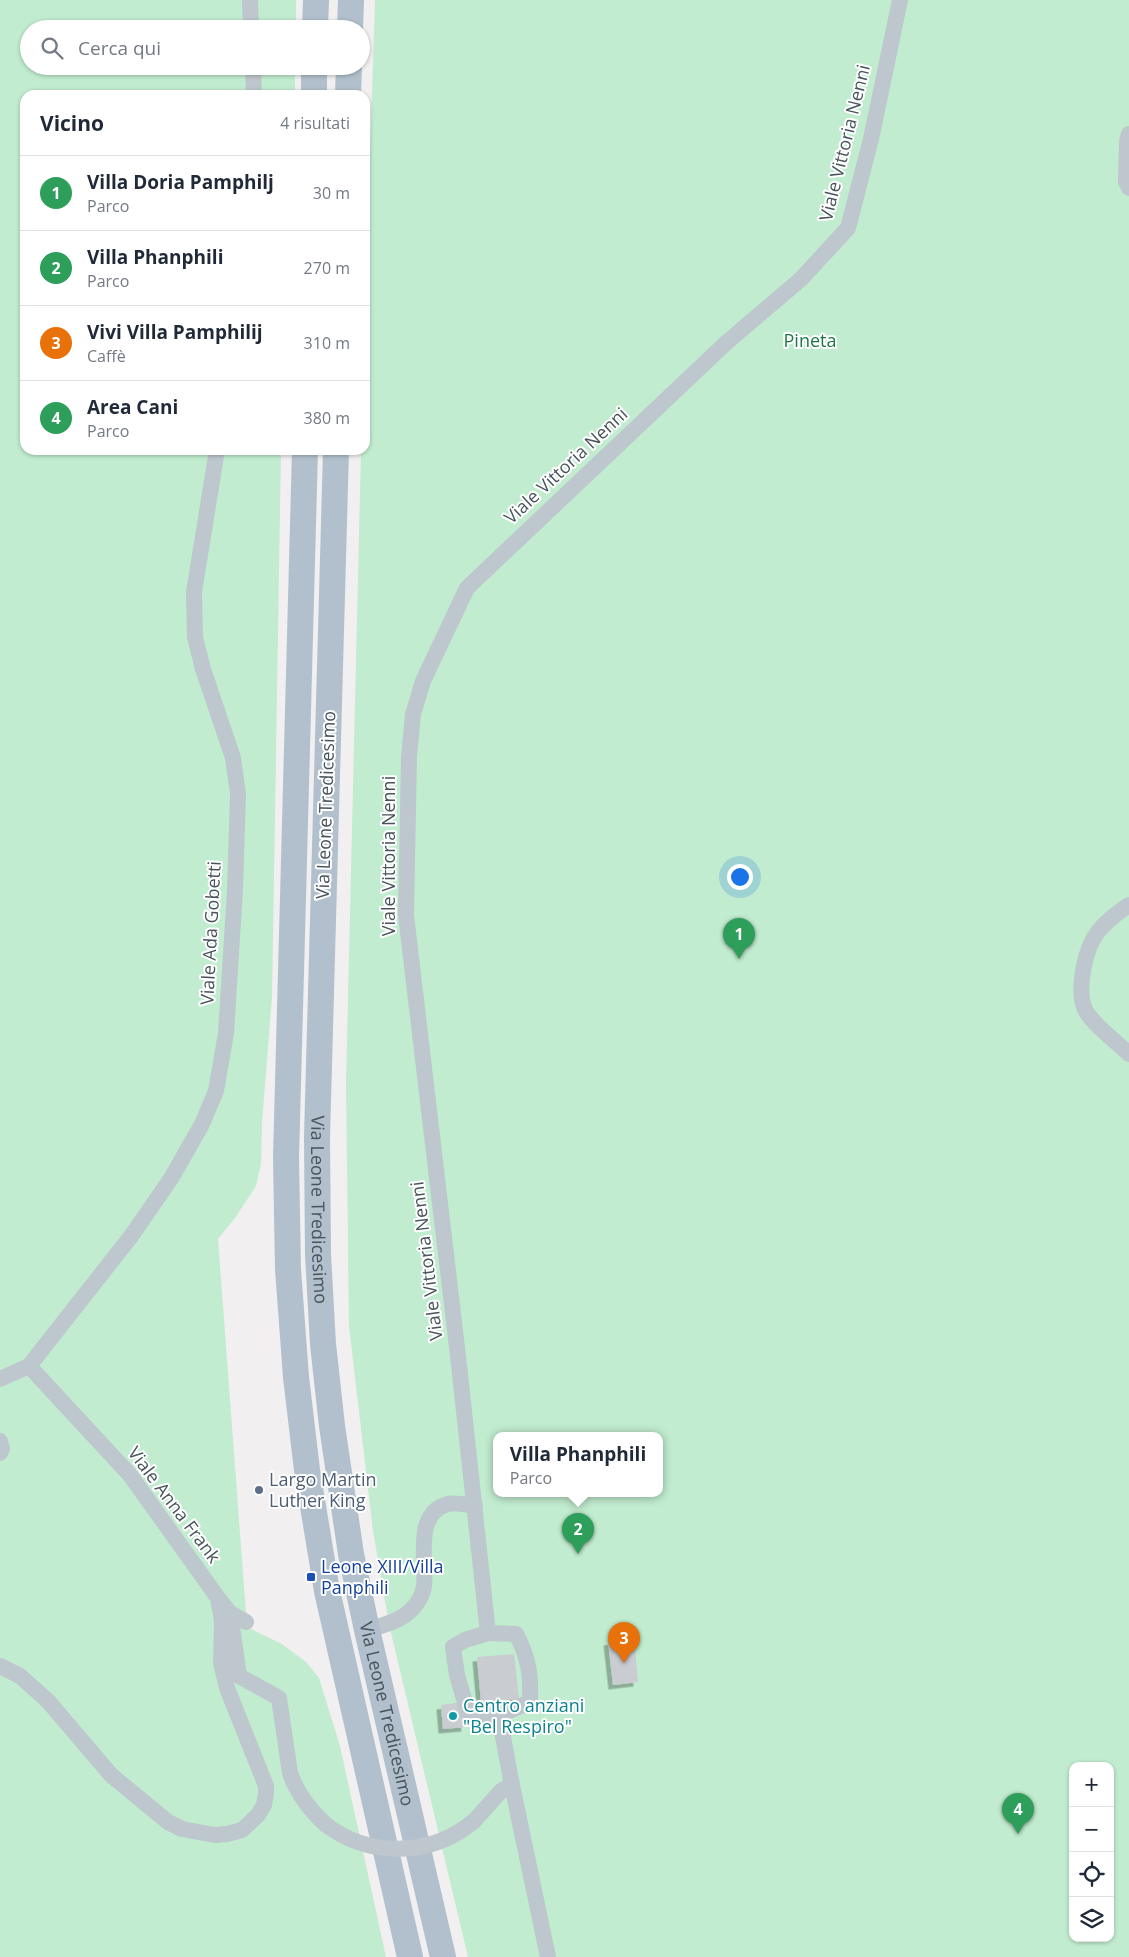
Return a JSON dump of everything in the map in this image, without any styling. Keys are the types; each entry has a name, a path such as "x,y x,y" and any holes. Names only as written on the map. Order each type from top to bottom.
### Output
{"main road":[{"path":"315,20 316,0"},
{"path":"350,20 351,0"},
{"path":"314,75 314,90"},
{"path":"348,90 349,75"},
{"name":"Via Leone Tredicesimo","path":"305,455 286,1148 288,1269 296,1377 307,1470 327,1591 410,1957"},
{"name":"Via Leone Tredicesimo","path":"336,455 317,1137 318,1246 323,1344 344,1517 367,1630 443,1957"}],"street":[{"path":"250,0 251,20"},
{"name":"Viale Vittoria Nenni","path":"488,1632 406,915 409,757 413,714 423,682 467,588 726,343 801,279 848,228 871,139 900,0"},
{"path":"253,75 254,90"},
{"path":"1129,134 1127,141 1126,182 1129,188"},
{"name":"Viale Ada Gobetti","path":"29,1366 132,1235 172,1177 192,1143 212,1102 220,1075 226,1033 235,890 238,794 233,758 203,669 195,637 194,614 194,592 215,455"},
{"path":"1129,905 1112,917 1096,934 1087,956 1081,982 1084,1008 1129,1054"},
{"path":"0,1379 29,1366"},
{"name":"Viale Anna Frank","path":"29,1366 130,1475 218,1598 230,1613 246,1622"},
{"path":"0,1440 2,1449 0,1453"},
{"path":"367,1630 390,1624 404,1617 414,1608 419,1600 424,1584 424,1538 426,1526 435,1511 448,1504 474,1506"},
{"path":"0,1666 20,1676 48,1701 111,1775 168,1822 182,1829 215,1835 242,1830 258,1815 264,1805 266,1786 228,1688 221,1663 222,1620 218,1598"},
{"path":"230,1613 239,1676 279,1698 290,1773 294,1785 310,1809 325,1824 343,1837 357,1843 378,1848 395,1849 415,1848 438,1842 457,1833 474,1821 501,1791 512,1785"},
{"path":"488,1632 516,1634 525,1650 531,1675 530,1702 499,1716 476,1718 469,1716 457,1675 453,1647 465,1640 488,1632"},
{"path":"499,1716 548,1957"}],"green space":[{"path":"0,0 296,0 296,20 20,20 20,75 295,75 295,90 20,90 20,455 281,455 272,997 262,1123 261,1164 256,1186 235,1218 218,1239 247,1627 282,1644 306,1662 319,1678 340,1746 386,1957 0,1957"},
{"name":"Pineta","path":"375,0 1129,0 1129,1957 468,1957 389,1624 373,1531 349,1326 346,1083 361,455 370,455 370,158"}],"building":[{"path":"634,1638 638,1682 613,1685 608,1641"},
{"path":"514,1654 519,1699 481,1702 477,1657"},
{"name":"Centro anziani \"Bel Respiro\"","path":"463,1702 466,1727 443,1729 441,1705"}],"place":[{"name":"Villa Doria Pamphilj","path":"739,959"},
{"name":"Largo Martin Luther King","path":"259,1490"},
{"name":"Villa Phanphili","path":"578,1554"},
{"name":"Leone XIII/Villa Panphili","path":"311,1577"},
{"name":"Vivi Villa Pamphilij","path":"624,1663"},
{"name":"Centro anziani \"Bel Respiro\"","path":"453,1716"},
{"name":"Area Cani","path":"1018,1834"}]}
